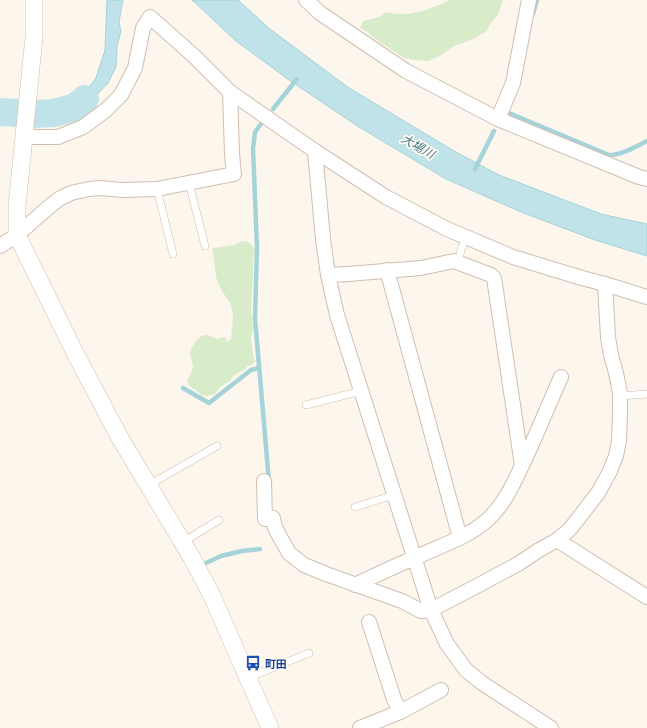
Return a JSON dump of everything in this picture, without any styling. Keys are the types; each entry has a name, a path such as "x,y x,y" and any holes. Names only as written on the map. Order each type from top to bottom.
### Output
{"street":[{"path":"34,0 34,37 17,206 17,235 79,360 120,438 183,542 212,596 270,728"},
{"path":"306,0 320,13 406,71 498,119 647,179"},
{"path":"498,119 513,83 529,0"},
{"path":"24,137 58,137 84,127 106,110 121,95 135,68 143,28 150,17 194,56 230,92 315,151 386,197 447,229 513,256 647,297"},
{"path":"0,246 17,235 59,199 71,193 100,188 123,190 157,189 234,174 230,92"},
{"path":"315,151 323,239 328,275 337,315 431,610 448,644 466,670 482,683 551,728"},
{"path":"328,275 421,268 454,261 491,274 494,278 522,465"},
{"path":"387,270 460,538"},
{"path":"264,480 265,518 273,518 275,528 289,553 304,565 402,601 421,611 431,610 518,564 557,540 570,529 598,493 616,456 619,441 620,396 608,337 605,284"},
{"path":"355,585 460,538 485,522 497,510 509,492 522,465 561,377"},
{"path":"557,540 647,597"},
{"path":"369,622 394,699 400,712"},
{"path":"360,728 400,712 441,690"}],"lane":[{"path":"189,183 205,246"},
{"path":"157,189 173,254"},
{"path":"458,263 460,250 466,237"},
{"path":"306,405 361,391"},
{"path":"620,396 647,394"},
{"path":"148,485 217,446"},
{"path":"355,507 394,495"},
{"path":"183,542 219,520"},
{"path":"248,678 309,653"}],"green space":[{"path":"450,0 503,0 498,15 490,24 486,32 471,40 454,46 440,56 428,61 404,58 360,28 363,21 379,17 386,12 400,14 414,13 432,8"},
{"path":"242,241 248,242 255,249 253,259 251,307 253,329 251,337 255,361 252,365 234,375 230,381 220,387 215,394 207,396 201,395 189,386 187,381 193,368 190,357 192,348 197,339 205,335 217,339 225,337 227,342 231,339 233,317 231,304 220,288 216,277 212,248 233,245"}],"water":[{"path":"107,0 123,0 119,22 121,31 117,46 116,67 108,83 89,103 75,112 51,118 49,104 64,101 74,94 88,88 96,78 105,50"},
{"name":"大場川","path":"192,0 238,0 270,29 349,88 454,151 499,175 601,214 647,224 647,256 595,240 521,212 446,179 359,127 289,80 236,41"}],"waterway":[{"path":"533,14 537,0"},
{"path":"273,109 297,79"},
{"path":"0,112 33,114 54,113 76,107 85,99"},
{"path":"504,112 609,155 623,152 647,141"},
{"path":"261,124 255,132 253,148 257,248 255,319 269,482"},
{"path":"475,169 494,131"},
{"path":"183,388 209,403 251,370 259,368"},
{"path":"206,563 221,556 242,551 260,549"}],"place":[{"name":"町田","path":"253,663"}]}
